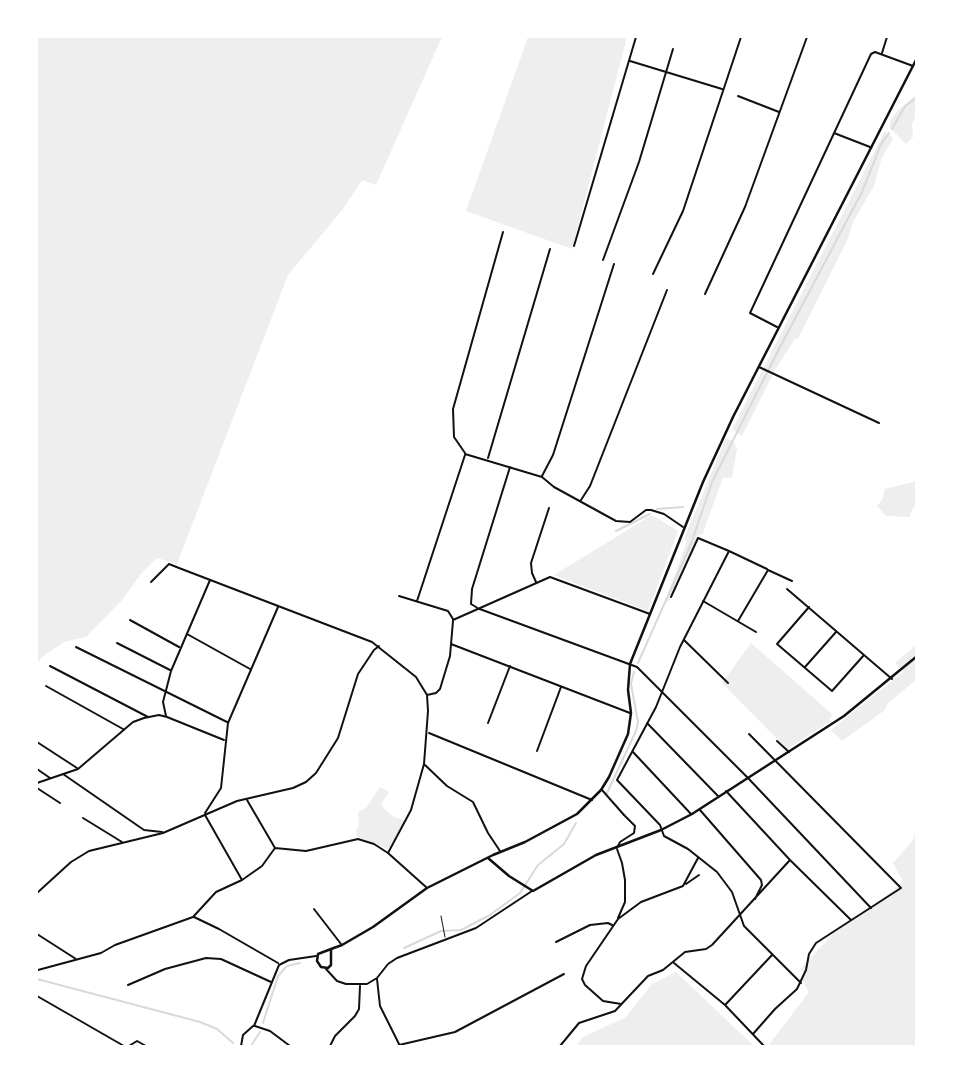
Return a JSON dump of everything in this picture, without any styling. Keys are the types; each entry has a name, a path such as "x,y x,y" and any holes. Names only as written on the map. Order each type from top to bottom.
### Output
{"street":[{"path":"574,246 636,37"},
{"path":"653,274 683,211 741,37"},
{"path":"705,294 732,237 807,37"},
{"path":"882,54 887,37"},
{"path":"603,260 639,162 673,49"},
{"path":"779,328 750,313 872,51 914,66"},
{"path":"241,1046 243,1035 254,1026 279,965 289,960 317,956 342,945 373,927 427,888 525,842 577,814 601,790 628,734 631,664 684,527 726,431 916,60"},
{"path":"629,61 723,90"},
{"path":"738,96 780,112"},
{"path":"833,132 870,147"},
{"path":"503,232 453,409 454,437 465,454 542,477 554,487 616,522 630,522 646,510 651,510 664,514 684,527"},
{"path":"488,459 550,249"},
{"path":"542,477 553,455 614,264"},
{"path":"580,500 590,486 667,290"},
{"path":"759,367 878,422"},
{"path":"416,601 465,454"},
{"path":"510,467 472,589 471,604 631,664 644,673 871,908"},
{"path":"536,583 531,563 549,508"},
{"path":"671,597 698,538 792,581"},
{"path":"729,551 702,600 662,692 617,780 660,825 664,836 699,857 717,872 732,892 744,926 801,983"},
{"path":"150,582 169,564 379,646 416,677 427,695 428,733 424,764 409,817 388,853"},
{"path":"738,621 768,570"},
{"path":"453,620 550,577 651,614"},
{"path":"167,717 164,708 171,671 210,579"},
{"path":"788,589 892,679"},
{"path":"399,596 448,611 453,620 450,656 440,689 427,695"},
{"path":"702,600 756,632"},
{"path":"204,814 221,788 228,723 278,606"},
{"path":"809,607 777,644 832,691 864,654"},
{"path":"130,620 180,647"},
{"path":"804,667 837,631"},
{"path":"187,633 251,669"},
{"path":"683,640 728,683"},
{"path":"117,643 171,671"},
{"path":"452,644 631,713"},
{"path":"37,893 85,853 163,832 237,801 293,788 306,782 323,762 341,726 358,674 379,646"},
{"path":"76,647 228,723"},
{"path":"317,956 319,965 326,968 337,981 360,985 377,978 388,964 397,958 476,928 579,863 661,830 699,810 818,733 892,679 916,657"},
{"path":"50,666 149,717"},
{"path":"488,723 510,666"},
{"path":"537,751 562,685"},
{"path":"46,686 124,730"},
{"path":"159,715 164,708"},
{"path":"37,783 78,769 136,720 149,717 167,717 225,740"},
{"path":"647,723 719,797"},
{"path":"428,733 593,800"},
{"path":"749,734 901,888 816,943 809,954 801,983 753,1034"},
{"path":"777,741 789,752"},
{"path":"37,743 78,769"},
{"path":"633,752 692,814"},
{"path":"424,764 447,786 473,802 500,852"},
{"path":"37,769 51,778"},
{"path":"64,774 144,830 163,832"},
{"path":"37,788 60,803"},
{"path":"601,790 635,826 634,833 616,847"},
{"path":"726,791 852,921"},
{"path":"247,800 275,848"},
{"path":"699,810 761,880 762,885 755,900"},
{"path":"204,814 242,880"},
{"path":"83,818 123,842"},
{"path":"275,848 306,851 358,839 374,844 388,853 427,888"},
{"path":"616,847 625,880 625,902 618,919 586,966 582,979 603,1001 622,1004"},
{"path":"37,970 101,953 115,945 193,917 216,892 242,880 262,866 275,848"},
{"path":"683,886 699,857"},
{"path":"487,858 533,891"},
{"path":"560,1046 576,1025 614,1012 647,977 688,951 710,946 740,917 790,860"},
{"path":"618,919 641,902 683,886 699,875"},
{"path":"314,909 342,945"},
{"path":"193,917 219,929 279,965"},
{"path":"556,942 590,925 608,923 613,926"},
{"path":"37,934 76,960"},
{"path":"326,968 332,963 331,949"},
{"path":"725,1005 772,955"},
{"path":"128,985 165,969 206,958 221,960 271,982"},
{"path":"673,962 725,1005 764,1046"},
{"path":"377,978 380,1006 400,1046 455,1031 564,974"},
{"path":"330,1046 335,1036 359,1009 360,985"},
{"path":"37,996 124,1046"},
{"path":"254,1026 271,1031 290,1046"},
{"path":"129,1046 133,1041 146,1046"}],"lane":[{"path":"441,916 446,939"}],"shaded area":[{"path":"37,37 442,37 376,185 362,180 343,209 288,275 177,564 157,558 86,637 64,642 42,657 37,664"},
{"path":"528,37 627,37 572,249 466,211"},
{"path":"916,95 913,137 906,144 890,128 890,121 897,111"},
{"path":"885,131 893,138 881,160 874,186 853,222 848,239 798,339 795,339 775,370 742,436 732,429"},
{"path":"726,438 733,441 737,448 732,478 723,478 702,535 699,534 668,602 665,601 686,544 685,536"},
{"path":"916,481 916,503 909,517 886,516 877,506 885,489"},
{"path":"652,515 678,531 648,611 554,575"},
{"path":"751,643 833,715 829,719 831,721 787,749 722,683"},
{"path":"916,645 916,680 888,703 885,710 842,741 831,730 903,672 895,663"},
{"path":"380,787 389,792 381,805 392,816 405,821 388,849 357,836 356,829 359,826 358,812 366,808"},
{"path":"916,828 916,1046 768,1046 809,992 802,980 806,974 800,969 833,934 876,905 903,881 893,863 913,840"},
{"path":"676,972 754,1046 576,1046 583,1037 626,1017 652,984"}],"waterway":[{"path":"892,129 905,106 916,98"},
{"path":"638,663 691,544 712,482 862,192 881,144 889,133"},
{"path":"657,509 683,507"},
{"path":"616,531 650,514"},
{"path":"607,793 636,731 638,722 631,684 634,672"},
{"path":"404,948 441,931 461,930 490,915 520,893 538,865 564,844 576,823"},
{"path":"263,1023 278,976 287,966 300,963"},
{"path":"37,979 200,1022 217,1029 233,1043"},
{"path":"251,1046 260,1032"}]}
